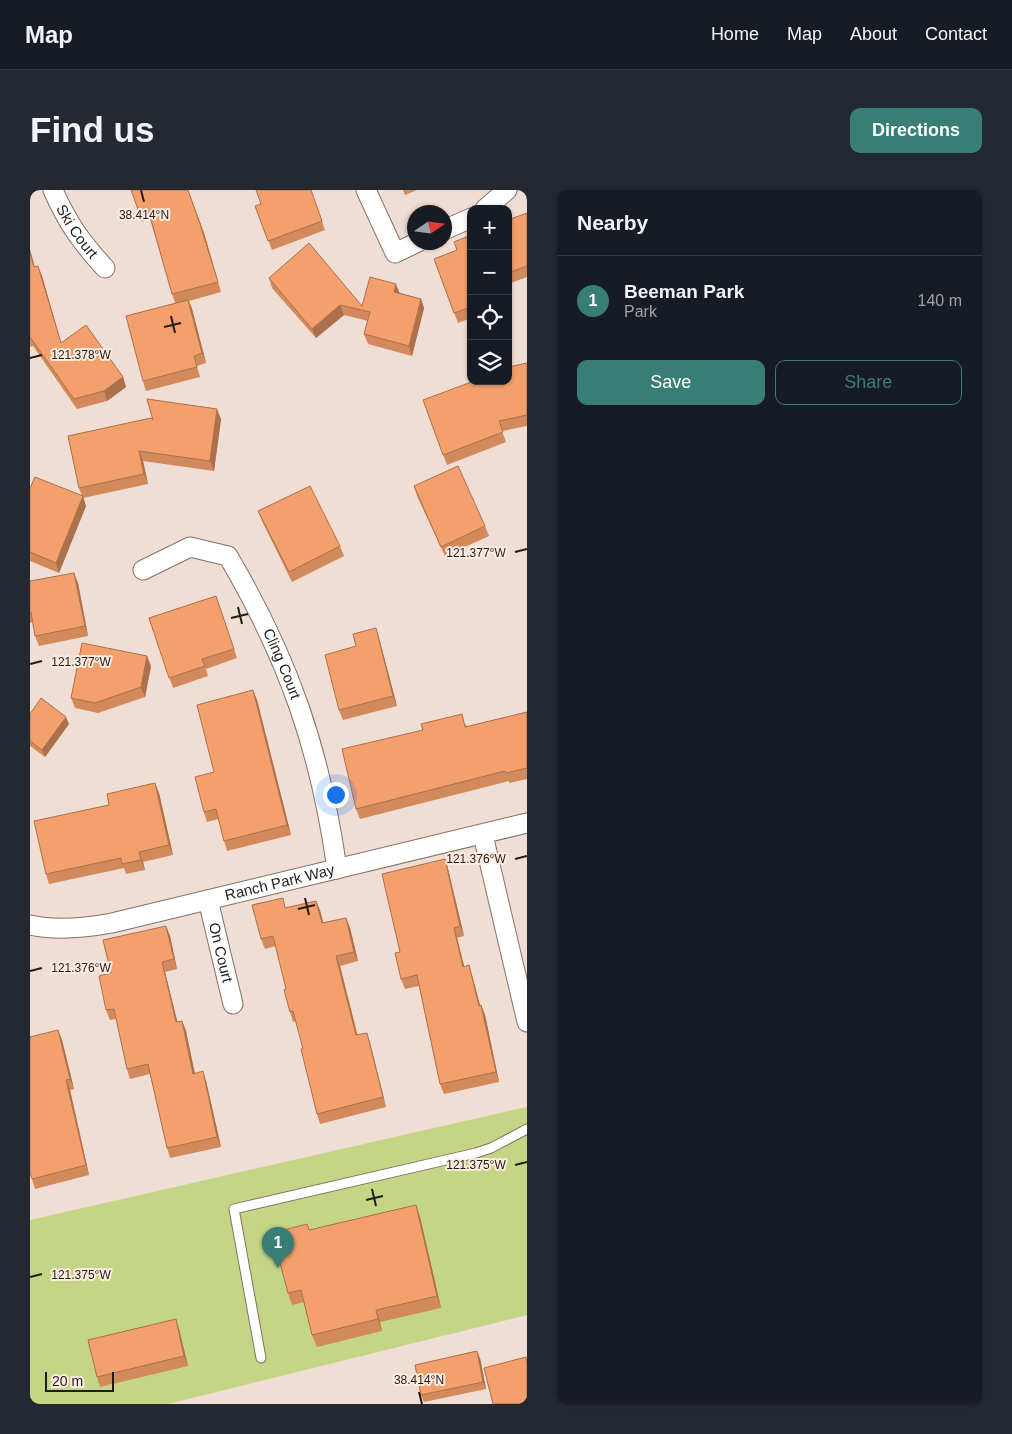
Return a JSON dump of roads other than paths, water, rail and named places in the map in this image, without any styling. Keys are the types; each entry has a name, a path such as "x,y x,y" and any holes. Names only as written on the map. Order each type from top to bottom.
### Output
{"street":[{"name":"Ski Court","path":"53,190 66,220 76,235 105,268"},
{"path":"366,190 396,253 407,248"},
{"path":"490,205 507,190"},
{"path":"452,226 467,220"},
{"name":"Cling Court","path":"143,570 190,547 228,556 259,611 287,672 305,720 328,811 337,870"},
{"name":"Ranch Park Way","path":"30,926 88,927 337,870 527,823"},
{"path":"483,835 527,1022"},
{"name":"On Court","path":"208,900 233,1004"}],"lane":[{"path":"261,1358 234,1209 476,1153 491,1148 527,1128"}],"place":[{"name":"Beeman Park","path":"278,1268"}]}
